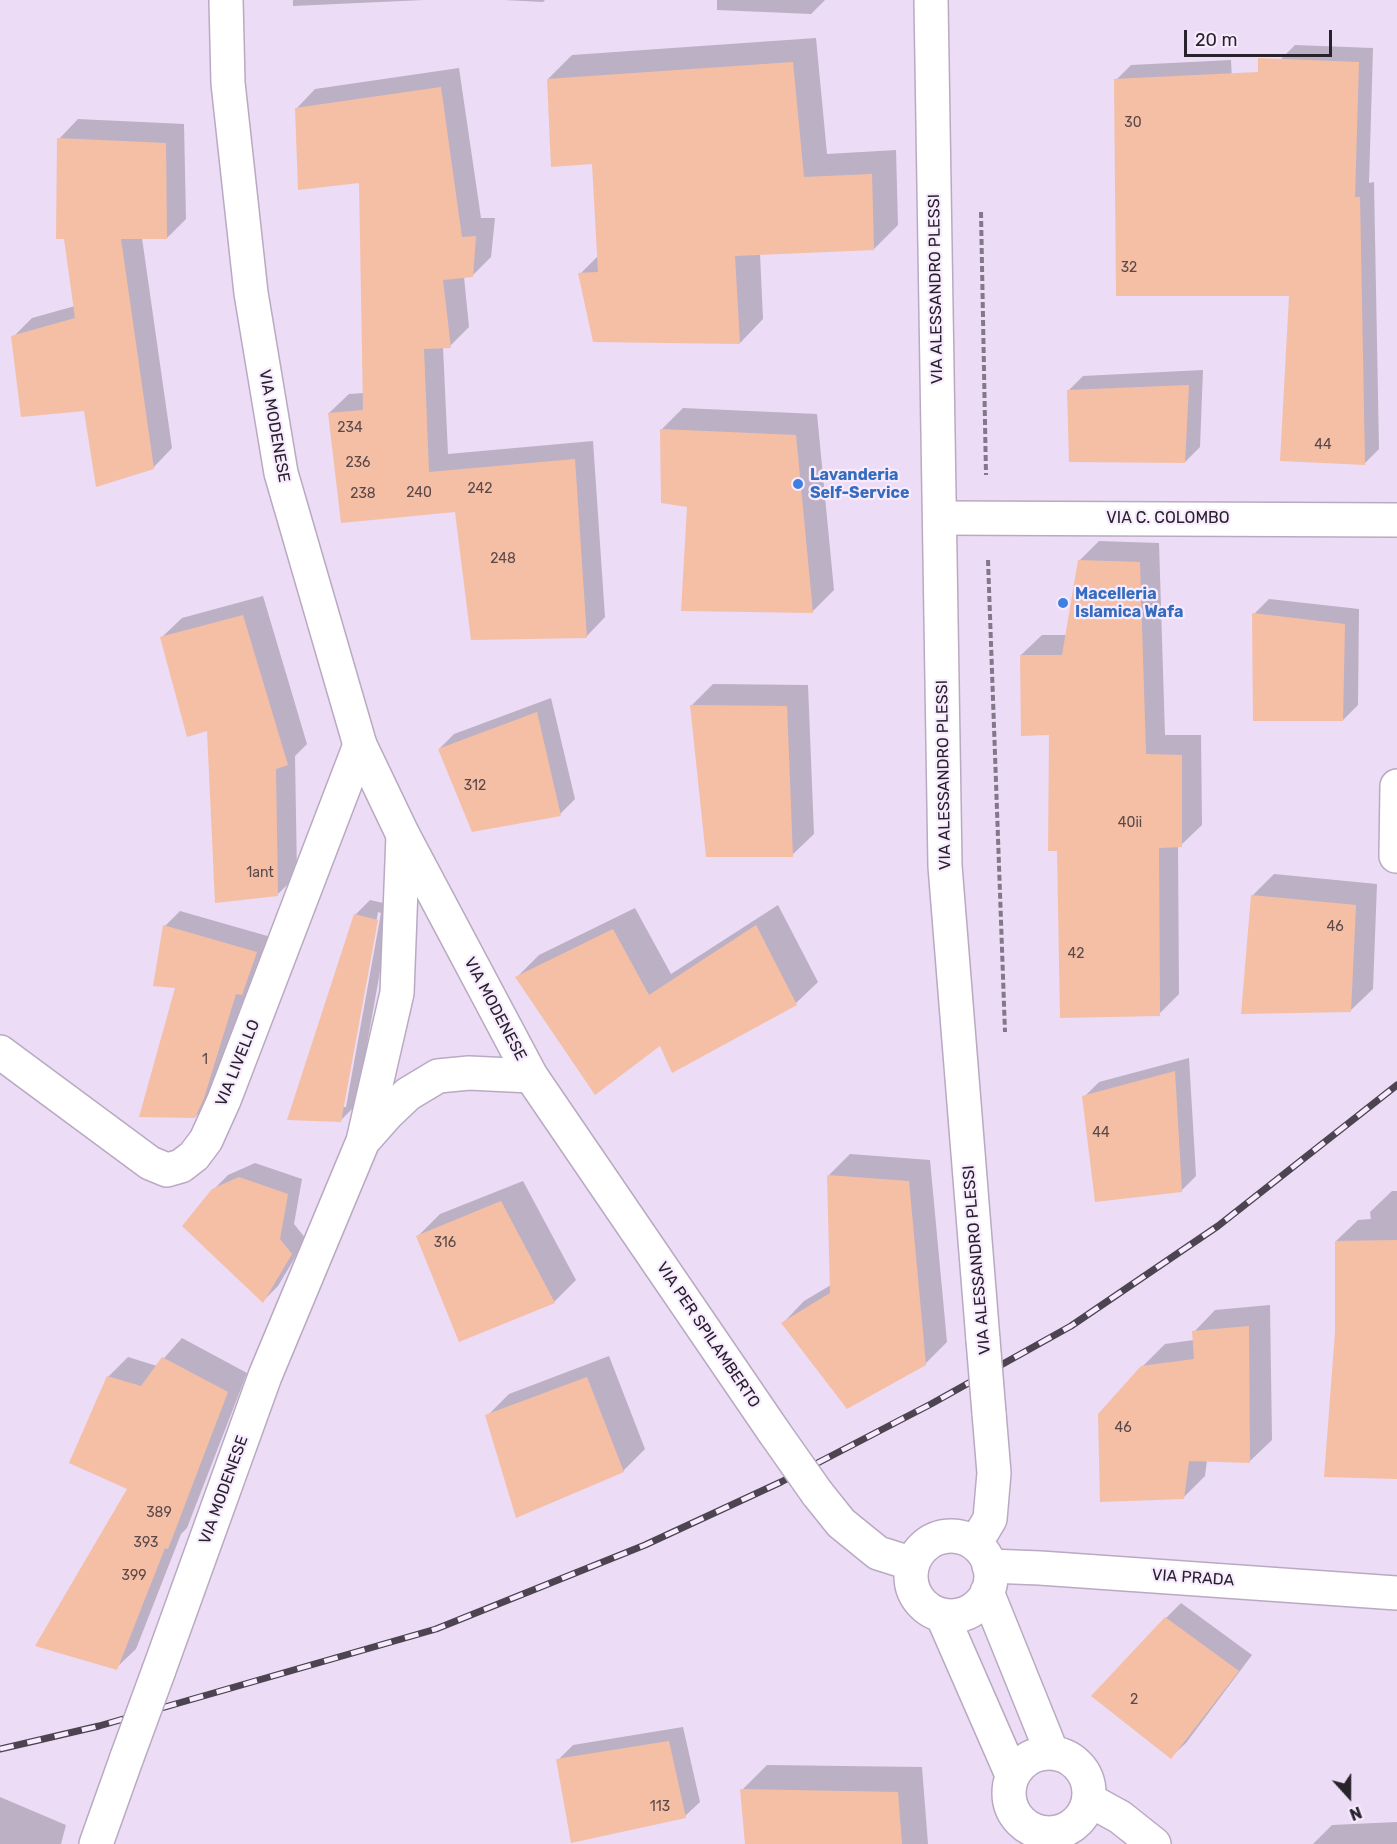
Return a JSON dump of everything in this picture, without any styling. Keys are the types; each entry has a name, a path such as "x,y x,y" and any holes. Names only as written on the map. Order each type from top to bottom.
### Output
{"main road":[{"name":"VIA MODENESE","path":"226,0 228,83 251,293 281,472 360,746 403,835 531,1076"},
{"name":"VIA ALESSANDRO PLESSI","path":"931,0 945,866 994,1473 984,1567"},
{"name":"VIA C. COLOMBO","path":"940,518 1397,520"},
{"name":"VIA LIVELLO","path":"0,1052 150,1163 167,1170 181,1166 194,1156 206,1140 225,1100 360,746"},
{"path":"1396,856 1397,786"},
{"name":"VIA MODENESE","path":"96,1844 265,1376 363,1141 397,993 403,835"},
{"name":"VIA MODENESE","path":"363,1141 408,1094 438,1077 469,1073 531,1076"},
{"name":"VIA PER SPILAMBERTO","path":"531,1076 817,1493 841,1523 878,1552 913,1564"},
{"path":"984,1567 979,1603 969,1612 956,1616 930,1611 913,1591 911,1577 918,1552 939,1537 964,1538 984,1567 1052,1753"},
{"name":"VIA PRADA","path":"984,1567 1040,1568 1397,1593"},
{"path":"942,1615 1012,1775"},
{"path":"1052,1753 1065,1756 1077,1763 1085,1774 1089,1787 1089,1800 1077,1822 1065,1829 1027,1836 1011,1808 1008,1794 1012,1775 1026,1759 1039,1754 1052,1753"},
{"path":"1089,1800 1120,1817 1154,1844"}],"path":[{"path":"981,212 986,518 1005,1033"}],"building":[{"path":"1258,58 1359,62 1355,197 1360,197 1365,465 1280,461 1289,296 1116,296 1114,79 1258,72"},
{"path":"793,62 804,177 872,174 874,250 735,256 740,344 593,342 578,273 598,272 592,164 551,167 547,79"},
{"path":"441,87 462,237 476,236 473,277 443,280 451,348 424,349 429,472 575,459 587,638 471,640 455,512 341,523 328,413 363,410 359,183 298,190 295,108"},
{"path":"57,138 166,143 167,239 121,239 154,469 96,487 84,411 21,417 11,336 75,318 64,239 56,239"},
{"path":"1189,385 1185,463 1069,462 1067,390"},
{"path":"660,429 796,435 813,613 681,611 687,507 661,503"},
{"path":"1078,560 1140,562 1146,754 1182,755 1182,847 1159,848 1160,1016 1060,1018 1057,851 1048,851 1049,735 1021,736 1020,655 1062,655"},
{"path":"1252,613 1345,624 1343,721 1253,721"},
{"path":"243,615 288,765 276,769 278,896 215,903 207,731 187,737 160,637"},
{"path":"690,705 787,706 793,857 706,857"},
{"path":"537,712 561,816 472,832 438,749"},
{"path":"1251,895 1356,905 1351,1012 1241,1014"},
{"path":"354,914 378,920 341,1122 287,1120"},
{"path":"163,925 257,952 242,995 236,994 204,1098 195,1118 139,1117 175,988 153,986"},
{"path":"756,925 797,1005 672,1073 660,1046 595,1095 515,977 613,929 649,995"},
{"path":"1175,1071 1182,1192 1095,1202 1082,1096"},
{"path":"827,1175 909,1181 926,1365 847,1409 781,1323 830,1293"},
{"path":"239,1177 288,1194 280,1239 292,1254 263,1303 182,1226 212,1189"},
{"path":"501,1201 555,1303 459,1342 416,1236"},
{"path":"1397,1240 1397,1479 1324,1477 1335,1332 1335,1241"},
{"path":"1249,1326 1250,1463 1189,1461 1184,1499 1100,1502 1098,1414 1141,1366 1194,1359 1192,1331"},
{"path":"162,1357 228,1392 168,1549 165,1548 117,1670 35,1646 127,1489 69,1463 107,1376 141,1386"},
{"path":"587,1377 624,1472 516,1518 485,1415"},
{"path":"1165,1617 1239,1671 1171,1759 1091,1696"},
{"path":"669,1741 686,1818 571,1843 556,1759"},
{"path":"740,1789 898,1792 902,1844 745,1844"}],"railway":[{"path":"0,1749 99,1726 436,1629 645,1545 781,1482 931,1404 1071,1326 1218,1226 1397,1085"}],"place":[{"name":"Lavanderia Self-Service","path":"798,484"},
{"name":"Macelleria Islamica Wafa","path":"1063,603"}]}
